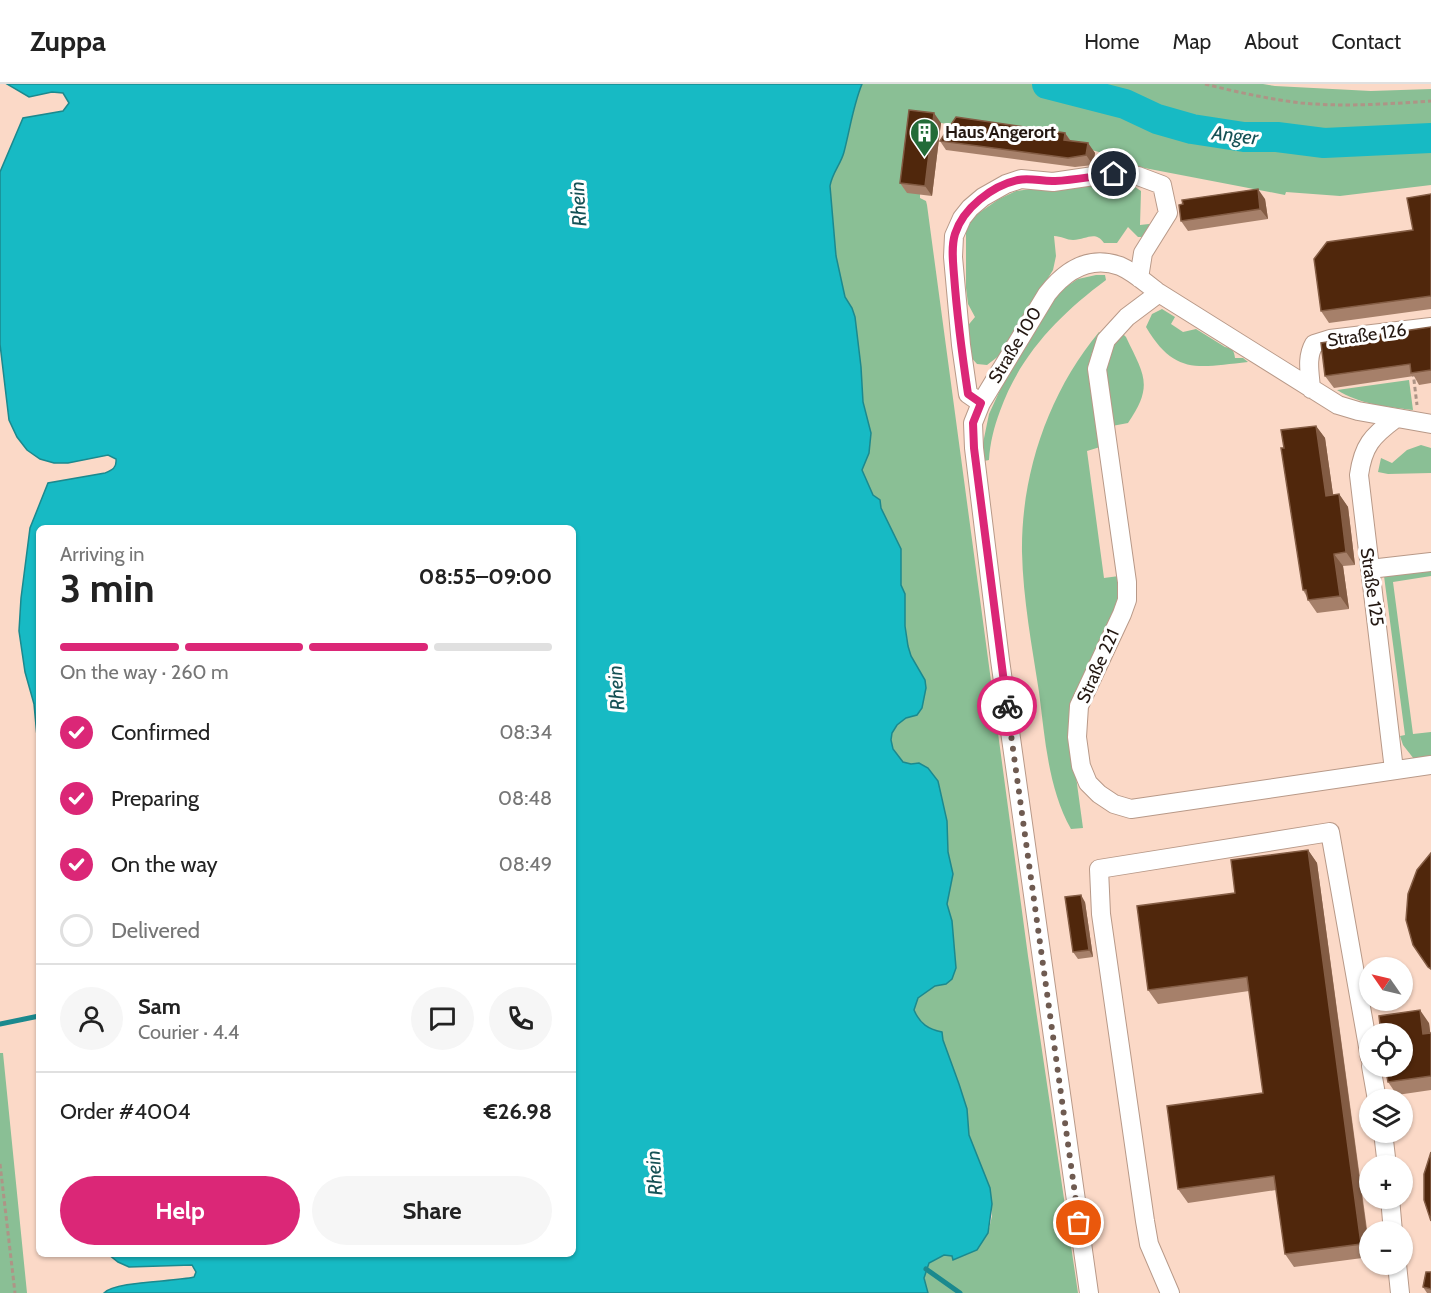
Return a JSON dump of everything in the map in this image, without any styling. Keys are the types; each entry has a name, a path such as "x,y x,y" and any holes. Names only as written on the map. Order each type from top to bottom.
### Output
{"street":[{"path":"981,403 968,394 959,333 953,257 954,236 962,218 983,197 1006,184 1021,179 1053,182 1114,174 1138,176 1162,185 1168,213 1143,253 1139,278"},
{"name":"Straße 100","path":"1089,1293 1000,660 974,448 973,423 981,403 1035,311 1058,279 1072,269 1090,263 1119,266 1338,405 1395,419 1424,418"},
{"name":"Straße 221","path":"1159,293 1127,317 1106,340 1097,369 1127,600 1079,706 1077,737 1081,766 1088,783 1114,804 1131,809 1431,765"},
{"name":"Straße 126","path":"1311,388 1308,362 1314,344 1330,339 1431,327"},
{"name":"Straße 125","path":"1394,770 1359,475 1366,446 1373,437 1395,419"},
{"path":"1370,569 1431,562"},
{"path":"1170,1293 1149,1244 1145,1221 1101,914 1099,869 1330,832 1364,1023"},
{"path":"1398,1275 1400,1293"}],"path":[{"path":"1205,84 1302,103 1386,104 1431,101"},
{"path":"1413,369 1424,418"},
{"path":"0,1164 15,1293"}],"green space":[{"path":"862,84 1263,84 1371,91 1431,89 1431,185 1340,196 1286,192 1285,195 1134,166 1123,162 1123,159 1071,144 1071,142 941,123 920,198 926,201 927,205 1028,956 1078,1293 928,1293 925,1286 925,1274 929,1263 944,1255 952,1256 953,1260 977,1250 988,1233 992,1216 990,1188 969,1135 967,1109 942,1033 925,1025 914,1010 918,998 935,986 946,984 952,979 956,968 952,921 947,904 953,874 938,781 928,768 919,763 903,762 893,749 891,740 897,725 906,718 917,715 925,680 908,646 905,626 905,594 901,585 901,549 881,508 880,500 873,495 862,470 869,453 871,433 863,402 861,367 852,308 845,297 836,256 830,186 844,152"},
{"path":"1115,178 1141,191 1140,225 1149,224 1145,237 1138,237 1128,227 1117,243 1104,243 1094,236 1073,240 1054,236 1056,256 1053,270 1000,355 987,365 977,364 969,355 965,329 975,317 968,304 966,288 966,230 973,217 999,199 1016,191"},
{"path":"1105,275 1106,280 1057,322 1018,372 998,417 991,441 989,460 984,461 982,448 989,414 1006,377 1058,292 1078,279"},
{"path":"1162,309 1175,317 1171,324 1183,332 1196,329 1231,349 1235,358 1243,358 1248,362 1201,366 1178,361 1167,354 1146,327 1152,314"},
{"path":"1099,332 1101,333 1091,355 1091,361 1100,447 1087,451 1104,578 1119,576 1119,603 1070,713 1069,725 1083,828 1071,829 1057,797 1046,745 1024,587 1023,522 1033,463 1052,407 1081,355"},
{"path":"1118,334 1126,337 1138,361 1144,380 1144,389 1128,423 1112,426 1104,370"},
{"path":"1409,380 1413,410 1364,402 1337,390"},
{"path":"1421,445 1431,448 1431,473 1388,474 1378,472 1381,458 1392,463 1407,450"},
{"path":"1431,570 1431,576 1393,582 1413,734 1431,732 1431,756 1414,759 1403,745 1400,736 1405,735 1384,576"},
{"path":"0,1053 3,1053 27,1293 0,1293"}],"water":[{"name":"Rhein","path":"7,84 862,84 844,152 830,186 836,256 845,297 855,317 863,402 871,433 869,453 862,470 873,495 880,500 881,508 901,549 901,585 905,594 905,626 908,646 925,680 926,688 922,708 917,715 906,718 897,725 891,740 893,749 903,762 919,763 928,768 938,781 947,821 948,852 953,874 947,904 952,921 956,968 952,979 946,984 935,986 918,998 914,1010 925,1025 942,1032 967,1109 969,1135 990,1188 992,1204 988,1233 977,1250 953,1260 952,1256 944,1255 929,1263 924,1278 928,1293 104,1293 120,1286 194,1277 196,1272 192,1265 129,1267 112,1257 576,1257 576,525 36,525 36,726 34,704 25,672 19,631 30,528 48,483 105,473 115,467 116,459 108,455 68,463 54,463 40,459 27,450 17,437 9,420 0,344 0,172 23,118 63,111 69,103 63,93 52,92 29,97"}],"building":[{"path":"909,110 934,113 925,186 900,183"},
{"path":"956,117 1065,133 1064,140 1088,143 1086,155 1068,158 940,141"},
{"path":"1258,189 1260,209 1181,221 1179,205 1183,204 1182,200"},
{"path":"1431,194 1431,296 1321,311 1314,259 1327,242 1413,230 1407,198"},
{"path":"1431,327 1431,370 1411,373 1410,364 1325,376 1321,343"},
{"path":"1316,426 1326,496 1339,494 1346,552 1334,554 1340,596 1308,600 1306,590 1303,590 1281,448 1284,448 1281,430"},
{"path":"1308,850 1359,1229 1359,1244 1285,1254 1274,1176 1178,1189 1167,1106 1263,1093 1247,977 1148,990 1137,906 1235,893 1231,860"},
{"path":"1431,853 1431,969 1413,945 1406,920 1408,894 1417,870"},
{"path":"1081,895 1089,950 1073,952 1065,897"},
{"path":"1420,1010 1423,1034 1431,1033 1431,1076 1388,1082 1387,1077 1413,1077 1413,1023 1380,1023 1379,1016"},
{"path":"1431,1152 1431,1221 1424,1200 1424,1174"},
{"path":"1426,1272 1431,1272 1431,1289 1423,1287"}],"waterway":[{"name":"Anger","path":"1047,84 1125,104 1157,119 1192,129 1244,137 1277,137 1324,143 1431,138"},
{"path":"0,1024 36,1017"},
{"path":"926,1269 960,1293"}],"way so far":[{"path":"1007,706 1079,1223"}],"place":[{"name":"Haus Angerort","path":"924,158"}],"route":[{"path":"1007,706 974,448 973,423 981,403 968,394 956,298 954,236 962,218 970,208 983,197 1006,184 1021,179 1053,182 1114,174"}]}
